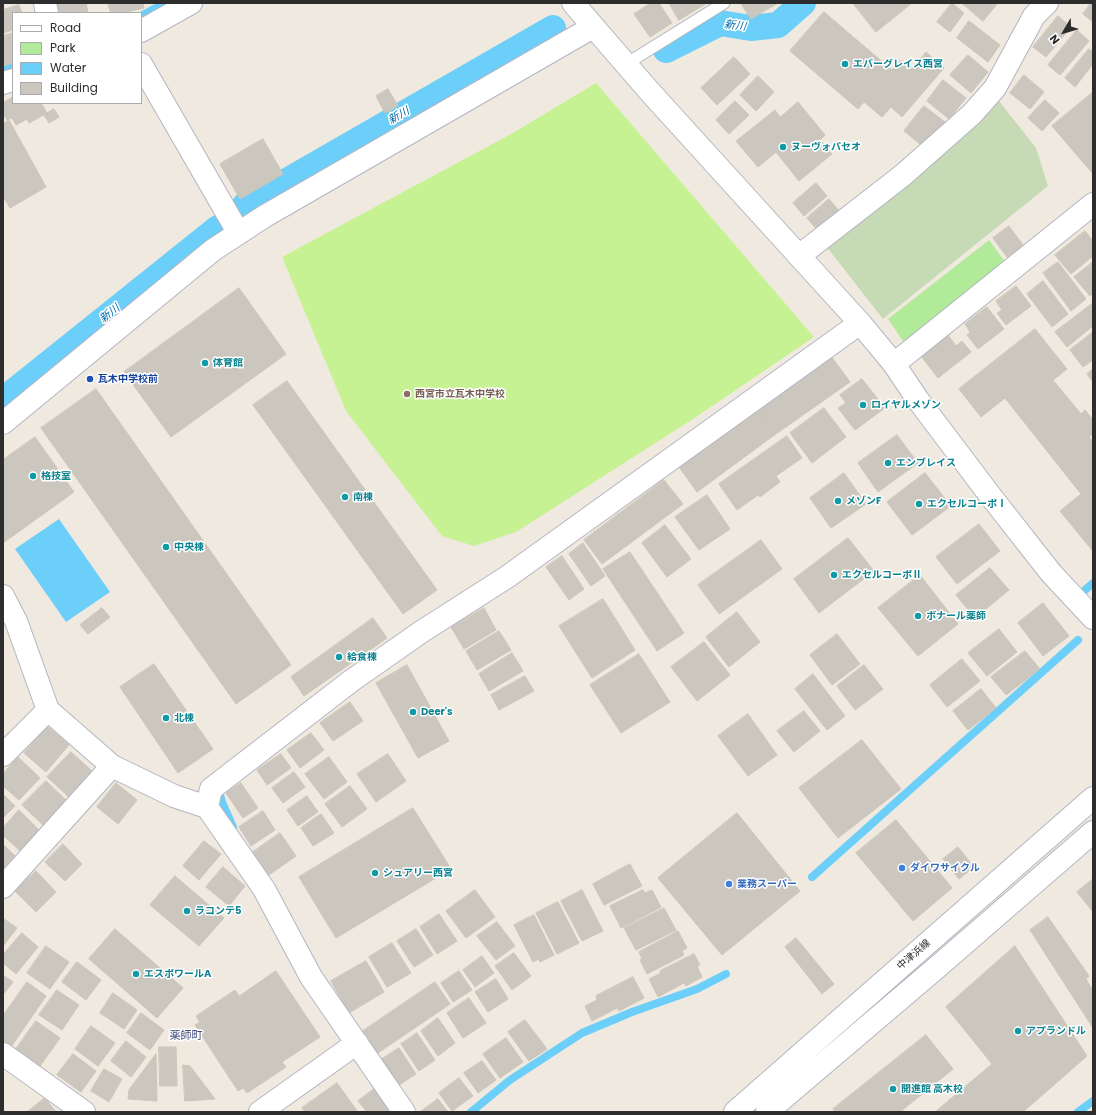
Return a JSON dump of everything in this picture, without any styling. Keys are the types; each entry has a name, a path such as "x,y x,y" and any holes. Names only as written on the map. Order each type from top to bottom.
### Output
{"street":[{"path":"142,30 192,3"},
{"path":"573,3 626,64 860,323 894,364 918,400 988,494 1051,573 1093,618"},
{"path":"799,256 903,175 972,114 995,88 1034,16 1047,3"},
{"path":"3,423 213,250 238,232 593,27"},
{"path":"142,66 238,232"},
{"path":"894,364 1092,206"},
{"path":"207,807 211,790 350,681 421,632 507,577 860,323"},
{"path":"3,596 16,621 48,710 112,766 174,796 207,807 264,889 311,978 404,1112"},
{"path":"3,755 48,710"},
{"path":"3,887 112,766"},
{"name":"中津浜線","path":"735,1112 1093,798"},
{"path":"767,1112 1093,832"},
{"path":"260,1112 357,1043"},
{"path":"3,1054 84,1112"}],"lane":[{"path":"626,64 724,3"}],"green space":[{"path":"596,83 814,337 693,419 516,532 474,546 442,536 346,411 282,257 513,133"},
{"path":"999,101 1036,148 1048,186 883,319 826,246"},
{"path":"989,240 1006,263 905,344 888,319"}],"water":[{"path":"59,519 110,592 66,622 15,549"}],"building":[{"path":"57,3 86,3 88,12 59,12"},
{"path":"108,3 143,3 144,8 126,12 111,12"},
{"path":"651,3 659,3 672,23 650,37 634,14"},
{"path":"669,3 707,3 679,20"},
{"path":"741,3 778,3 751,19"},
{"path":"853,3 912,3 876,32"},
{"path":"952,3 964,13 950,32 937,22"},
{"path":"962,3 998,3 983,21"},
{"path":"1091,3 1093,3 1093,22 1083,14"},
{"path":"19,5 22,12 12,12 12,30 3,33 3,10"},
{"name":"エバーグレイス西宮","path":"824,12 892,70 901,60 912,69 926,52 944,68 902,117 891,107 882,117 864,102 858,109 790,51"},
{"path":"1058,16 1071,27 1046,57 1033,47"},
{"path":"969,21 1000,45 988,62 957,38"},
{"path":"1077,30 1089,41 1060,75 1048,65"},
{"path":"12,33 12,63 3,66 3,36"},
{"path":"1089,49 1093,52 1093,64 1075,87 1065,78"},
{"path":"968,55 988,72 971,93 950,75"},
{"path":"734,57 750,74 717,105 701,88"},
{"path":"1024,75 1044,92 1030,109 1010,93"},
{"path":"758,76 774,92 756,111 740,95"},
{"path":"943,80 966,98 949,119 927,101"},
{"path":"388,89 398,106 385,113 376,96"},
{"path":"1092,93 1093,94 1093,174 1052,126"},
{"path":"12,98 12,104 42,104 47,113 29,123 27,119 16,125 12,118 7,120 3,113 3,103"},
{"path":"1045,100 1059,113 1042,131 1028,118"},
{"path":"735,101 749,115 729,134 716,120"},
{"name":"ヌーヴォパセオ","path":"798,102 825,135 820,140 832,154 799,181 776,152 758,167 736,141 775,110 780,117"},
{"path":"924,106 945,122 925,148 904,131"},
{"path":"54,109 59,117 49,123 44,115"},
{"path":"9,120 46,187 10,208 3,196 3,124"},
{"path":"263,139 283,174 240,199 220,164"},
{"path":"816,183 827,196 804,216 793,203"},
{"path":"829,199 840,212 818,231 807,218"},
{"path":"1009,226 1023,245 1007,257 993,238"},
{"path":"1085,231 1093,241 1093,256 1071,274 1055,255"},
{"path":"1058,262 1086,299 1071,311 1043,273"},
{"path":"1093,262 1093,293 1090,296 1074,277"},
{"path":"1043,281 1068,314 1052,327 1027,294"},
{"path":"1016,286 1031,306 1006,325 997,313 1002,310 996,301"},
{"name":"体育館","path":"239,288 286,354 171,437 124,372"},
{"path":"1093,303 1093,326 1067,347 1055,332"},
{"path":"987,307 1004,329 978,349 967,335 970,332 965,324"},
{"path":"1035,329 1067,369 1053,380 1081,414 1085,410 1093,420 1093,434 1089,437 1093,442 1092,550 1060,511 1081,494 1005,398 981,417 959,389"},
{"path":"1093,332 1093,360 1083,367 1070,350"},
{"path":"948,335 956,346 962,341 971,352 938,378 921,356"},
{"path":"831,356 850,382 773,436 755,411"},
{"path":"1093,369 1093,382 1087,374"},
{"name":"ロイヤルメゾン","path":"862,379 885,408 855,430 838,408 846,403 840,395"},
{"name":"南棟","path":"287,381 437,590 403,614 253,405"},
{"name":"中央棟","path":"96,389 291,665 236,704 41,428"},
{"path":"824,408 846,437 812,463 790,433"},
{"path":"755,411 773,436 697,492 679,467"},
{"name":"エンブレイス","path":"897,435 918,463 878,492 858,463"},
{"path":"787,436 802,458 776,476 780,482 760,497 758,495 737,510 719,484"},
{"name":"格技室","path":"35,437 74,492 3,543 3,460"},
{"name":"メゾンF","path":"844,473 866,504 831,528 810,498"},
{"name":"エクセルコーポⅠ","path":"925,473 951,506 912,535 887,502"},
{"path":"664,480 683,504 602,564 584,540"},
{"path":"707,495 730,529 699,550 675,517"},
{"path":"979,524 1000,551 957,584 936,557"},
{"path":"665,525 691,559 667,577 642,543"},
{"name":"エクセルコーポⅡ","path":"848,538 874,571 819,613 794,579"},
{"path":"761,540 782,569 719,614 698,585"},
{"path":"583,543 605,576 591,586 569,554"},
{"path":"630,552 684,633 657,651 603,569"},
{"path":"562,556 584,589 569,600 546,567"},
{"path":"990,568 1009,590 975,618 956,595"},
{"name":"ボナール薬師","path":"920,575 958,624 918,656 878,608"},
{"path":"603,599 635,650 592,678 559,626"},
{"path":"1043,603 1069,636 1043,656 1018,623"},
{"path":"102,608 110,617 88,634 80,625"},
{"path":"484,608 496,630 464,649 451,627"},
{"path":"737,612 760,642 729,667 706,637"},
{"name":"給食棟","path":"373,618 387,638 304,696 291,677"},
{"path":"999,629 1017,652 987,676 968,653"},
{"path":"499,631 511,650 477,670 466,651"},
{"path":"837,634 860,664 832,685 810,655"},
{"path":"704,642 730,675 697,701 671,667"},
{"path":"1025,651 1040,669 1006,695 991,677"},
{"path":"512,653 523,671 489,691 479,674"},
{"path":"639,654 670,702 621,733 590,685"},
{"path":"962,659 980,681 947,707 930,685"},
{"name":"北棟","path":"154,664 213,749 178,773 120,687"},
{"name":"Deer's","path":"407,665 449,741 418,758 376,683"},
{"path":"864,665 883,689 855,710 837,686"},
{"path":"813,674 845,716 827,730 795,689"},
{"path":"525,676 534,691 499,710 491,695"},
{"path":"981,689 996,708 968,730 953,711"},
{"path":"350,702 363,721 333,741 320,723"},
{"path":"804,711 820,731 794,752 777,731"},
{"path":"748,714 777,755 748,776 718,736"},
{"path":"47,726 69,745 46,772 24,753"},
{"path":"311,733 324,750 300,768 287,750"},
{"path":"862,740 901,789 838,838 799,788"},
{"path":"71,752 92,771 69,797 47,777"},
{"path":"281,754 291,768 267,785 257,770"},
{"path":"388,754 406,781 376,802 357,774"},
{"path":"18,757 40,778 19,800 3,786 3,774"},
{"path":"329,757 347,782 324,799 305,774"},
{"path":"294,772 305,787 283,803 272,788"},
{"path":"46,781 68,802 44,826 22,805"},
{"path":"116,783 137,800 118,824 97,807"},
{"path":"241,783 258,808 243,818 226,793"},
{"path":"350,786 367,809 342,827 325,804"},
{"path":"3,794 15,806 3,818"},
{"path":"307,796 318,812 298,826 287,810"},
{"name":"シュアリー西宮","path":"413,808 451,869 336,938 299,877"},
{"path":"19,810 40,831 20,851 3,835 3,828"},
{"path":"263,811 275,830 251,846 239,827"},
{"name":"業務スーパー","path":"737,813 800,891 722,955 658,878"},
{"path":"321,814 334,833 313,846 301,828"},
{"name":"ダイワサイクル","path":"896,820 952,888 913,921 856,853"},
{"path":"280,833 296,856 269,875 253,852"},
{"path":"204,841 221,854 199,880 183,866"},
{"path":"3,844 15,856 3,869"},
{"path":"63,844 82,864 65,881 45,862"},
{"path":"958,847 974,867 959,879 943,859"},
{"path":"630,864 642,886 604,905 593,884"},
{"path":"223,867 245,886 229,906 206,887"},
{"path":"36,871 56,892 36,912 15,891"},
{"name":"ラコンテ5","path":"175,876 224,918 199,946 150,905"},
{"path":"1093,879 1093,912 1077,892"},
{"path":"475,890 495,917 466,938 446,911"},
{"path":"582,890 603,931 582,941 561,901"},
{"path":"643,890 645,893 652,890 661,907 621,928 610,906"},
{"path":"558,902 579,943 557,954 536,913"},
{"path":"664,908 676,930 636,950 624,928"},
{"path":"439,914 457,941 437,954 420,927"},
{"path":"534,915 554,955 540,962 539,959 533,962 514,925"},
{"path":"1048,917 1089,976 1086,979 1093,991 1093,1028 1030,930"},
{"path":"3,918 17,928 3,946"},
{"path":"497,922 515,946 496,960 477,936"},
{"name":"エスポワールA","path":"115,929 183,988 157,1018 89,959"},
{"path":"416,929 433,955 414,967 397,941"},
{"path":"678,931 687,948 682,951 684,955 647,974 640,960 642,959 639,952"},
{"path":"22,933 38,947 16,974 3,963 3,955"},
{"path":"796,938 834,984 822,994 785,947"},
{"path":"392,943 411,973 387,987 369,957"},
{"path":"46,946 69,962 50,989 27,973"},
{"name":"アプランドル","path":"1015,946 1087,1056 1023,1112 935,1112 992,1064 946,1007"},
{"path":"514,953 531,976 512,990 495,966"},
{"path":"694,954 700,965 697,966 702,977 686,986 684,983 658,997 649,979 661,973 660,971"},
{"path":"482,956 494,973 475,987 463,970"},
{"path":"366,961 384,992 349,1013 331,981"},
{"path":"77,962 101,980 86,1000 62,982"},
{"path":"276,971 320,1037 282,1062 286,1067 247,1093 243,1088 238,1091 195,1025 200,1022 196,1016 235,990 239,996"},
{"path":"459,971 472,990 453,1002 441,983"},
{"path":"3,975 13,982 3,995"},
{"path":"633,977 644,998 619,1011 617,1008 592,1021 585,1006 597,1000 596,996"},
{"path":"496,979 508,999 488,1012 475,992"},
{"path":"27,982 46,996 11,1047 3,1042 3,1016"},
{"path":"435,982 450,1004 375,1055 360,1033"},
{"path":"57,990 79,1005 62,1030 39,1015"},
{"path":"113,993 137,1010 124,1029 100,1013"},
{"path":"469,998 486,1023 463,1038 447,1013"},
{"path":"141,1013 164,1030 150,1050 127,1033"},
{"path":"438,1018 455,1043 438,1056 421,1031"},
{"path":"525,1020 547,1049 529,1061 508,1032"},
{"path":"36,1021 60,1038 40,1066 16,1049"},
{"path":"91,1026 115,1043 98,1066 75,1049"},
{"path":"417,1033 435,1060 419,1071 401,1044"},
{"name":"開進館 高木校","path":"926,1035 953,1069 900,1112 835,1112 833,1109"},
{"path":"506,1038 523,1062 500,1078 483,1054"},
{"path":"126,1041 146,1057 131,1077 111,1061"},
{"path":"159,1047 176,1047 177,1086 160,1086"},
{"path":"399,1048 416,1074 396,1087 379,1061"},
{"path":"73,1054 96,1071 81,1092 57,1075"},
{"path":"156,1054 157,1101 128,1099 129,1090"},
{"path":"482,1061 496,1080 478,1093 464,1073"},
{"path":"183,1065 190,1066 215,1099 185,1101"},
{"path":"104,1069 122,1079 109,1102 91,1091"},
{"path":"459,1078 473,1096 452,1111 439,1093"},
{"path":"337,1083 358,1112 305,1112 302,1108"},
{"path":"374,1089 391,1110 389,1112 367,1112 358,1101"},
{"path":"45,1098 56,1112 27,1112"},
{"path":"438,1099 448,1112 420,1112"}],"waterway":[{"path":"142,15 165,3"},
{"name":"新川","path":"666,50 720,23 751,28 778,25 803,3"},
{"name":"新川","path":"245,205 553,28"},
{"path":"3,69 12,66"},
{"name":"新川","path":"3,400 218,228"},
{"path":"1085,590 1093,583"},
{"path":"812,877 1078,640"},
{"path":"220,795 233,827"},
{"path":"471,1112 510,1080 582,1033 632,1012 697,989 726,974"},
{"path":"1078,1112 1093,1101"}],"place":[{"name":"エバーグレイス西宮","path":"845,64"},
{"name":"ヌーヴォパセオ","path":"783,147"},
{"name":"体育館","path":"205,363"},
{"name":"瓦木中学校前","path":"90,379"},
{"name":"西宮市立瓦木中学校","path":"407,394"},
{"name":"ロイヤルメゾン","path":"863,405"},
{"name":"エンブレイス","path":"888,463"},
{"name":"格技室","path":"33,476"},
{"name":"南棟","path":"345,497"},
{"name":"メゾンF","path":"838,501"},
{"name":"エクセルコーポⅠ","path":"919,504"},
{"name":"中央棟","path":"166,547"},
{"name":"エクセルコーポⅡ","path":"834,575"},
{"name":"ボナール薬師","path":"918,616"},
{"name":"給食棟","path":"339,657"},
{"name":"Deer's","path":"413,712"},
{"name":"北棟","path":"166,718"},
{"name":"ダイワサイクル","path":"902,868"},
{"name":"シュアリー西宮","path":"375,873"},
{"name":"業務スーパー","path":"729,884"},
{"name":"ラコンテ5","path":"187,911"},
{"name":"エスポワールA","path":"136,974"},
{"name":"アプランドル","path":"1018,1031"},
{"name":"開進館 高木校","path":"893,1089"}],"district":[{"name":"薬師町","path":"186,1036"}]}
